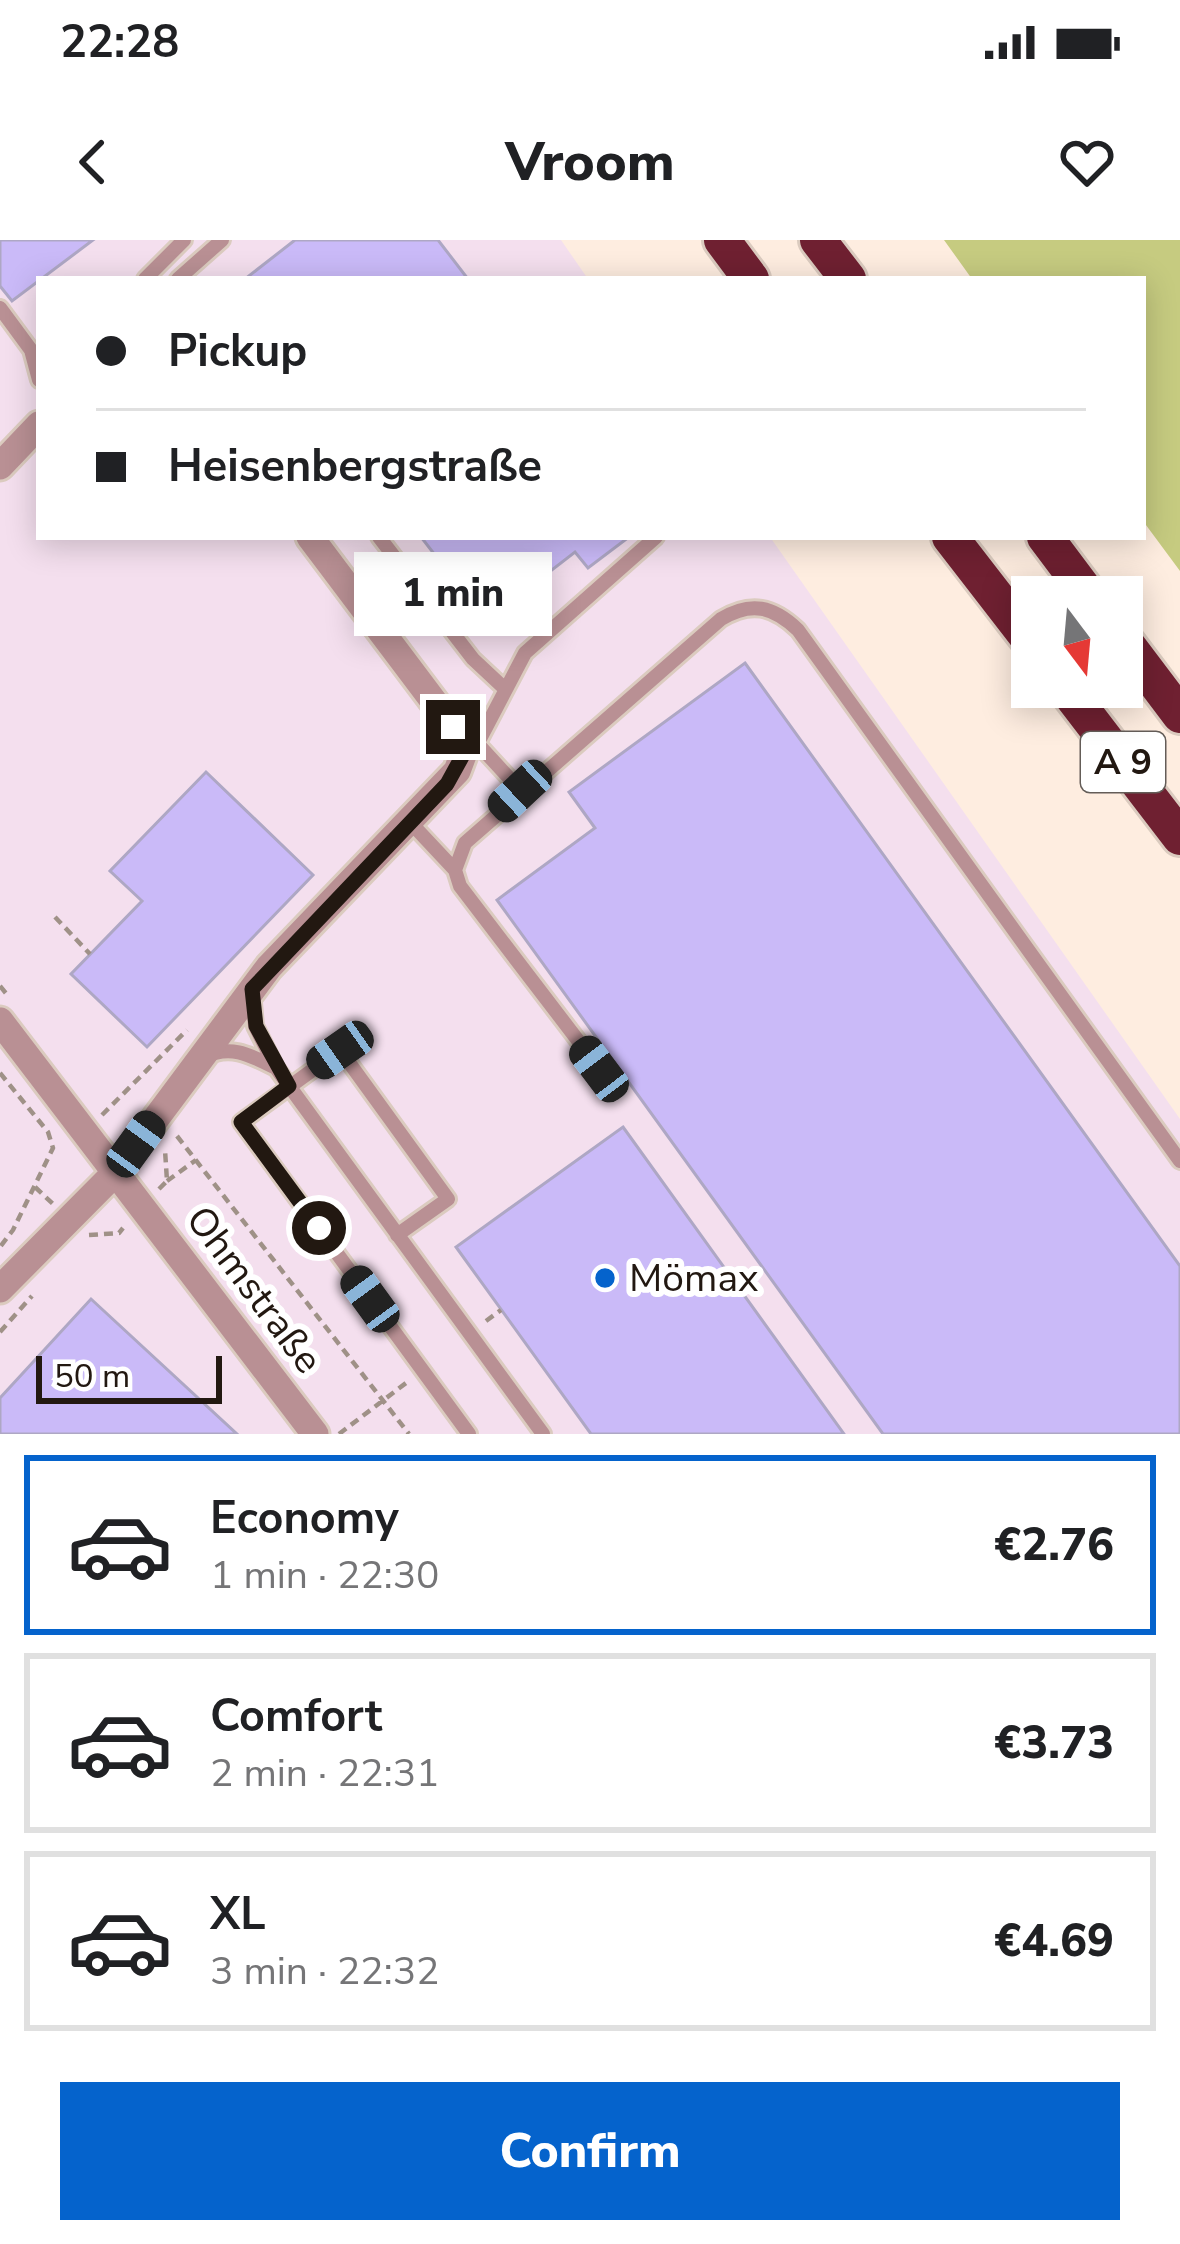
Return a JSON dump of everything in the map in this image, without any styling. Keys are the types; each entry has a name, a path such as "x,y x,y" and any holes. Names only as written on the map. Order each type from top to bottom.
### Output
{"highway":[{"path":"722,240 750,276"},
{"path":"818,240 846,276"},
{"path":"952,540 1011,617"},
{"path":"1047,540 1074,576"},
{"name":"A 9","path":"1143,666 1180,715"},
{"name":"A 9","path":"1082,708 1180,837"}],"street":[{"path":"0,466 36,428"},
{"path":"0,1289 116,1172 252,989 447,784 470,748 312,540"},
{"name":"Ohmstraße","path":"0,1021 315,1434"}],"lane":[{"path":"148,276 184,240"},
{"path":"182,276 222,240"},
{"path":"0,308 31,350 36,369"},
{"path":"381,540 473,659 504,688"},
{"path":"520,791 470,748 525,653 653,540"},
{"path":"455,870 465,843 520,791 721,620 751,606 784,616 1180,1161"},
{"path":"410,822 455,870 460,886 599,1069"},
{"path":"252,989 256,1026 276,1068 543,1434"},
{"path":"398,1234 448,1199 340,1050 241,1122 469,1434"},
{"path":"196,1063 212,1052 243,1051 276,1068"}],"path":[{"path":"55,917 90,954"},
{"path":"0,1073 48,1132 53,1148 13,1230 0,1246"},
{"path":"171,1128 409,1434"},
{"path":"167,1181 196,1160"}],"shaded area":[{"path":"0,240 561,240 586,276 36,276 36,540 772,540 1180,1119 1180,1434 0,1434"}],"green space":[{"path":"944,240 1180,240 1180,571 1146,525 1146,276 970,276"}],"building":[{"path":"0,240 93,240 45,276 36,276 36,283 12,301 0,286"},
{"path":"295,240 438,240 466,276 249,276"},
{"path":"423,540 625,540 588,568 575,552 486,621"},
{"path":"745,663 1180,1266 1180,1434 883,1434 497,900 595,828 569,792"},
{"path":"206,772 313,875 147,1047 71,974 142,901 110,871"},
{"name":"Mömax","path":"623,1127 844,1434 591,1434 456,1247"},
{"path":"91,1299 237,1434 0,1434 0,1398"}],"place":[{"name":"Mömax","path":"605,1278"}],"route":[{"path":"319,1228 241,1122 289,1086 256,1026 252,989 457,771 463,755 453,727"}]}
